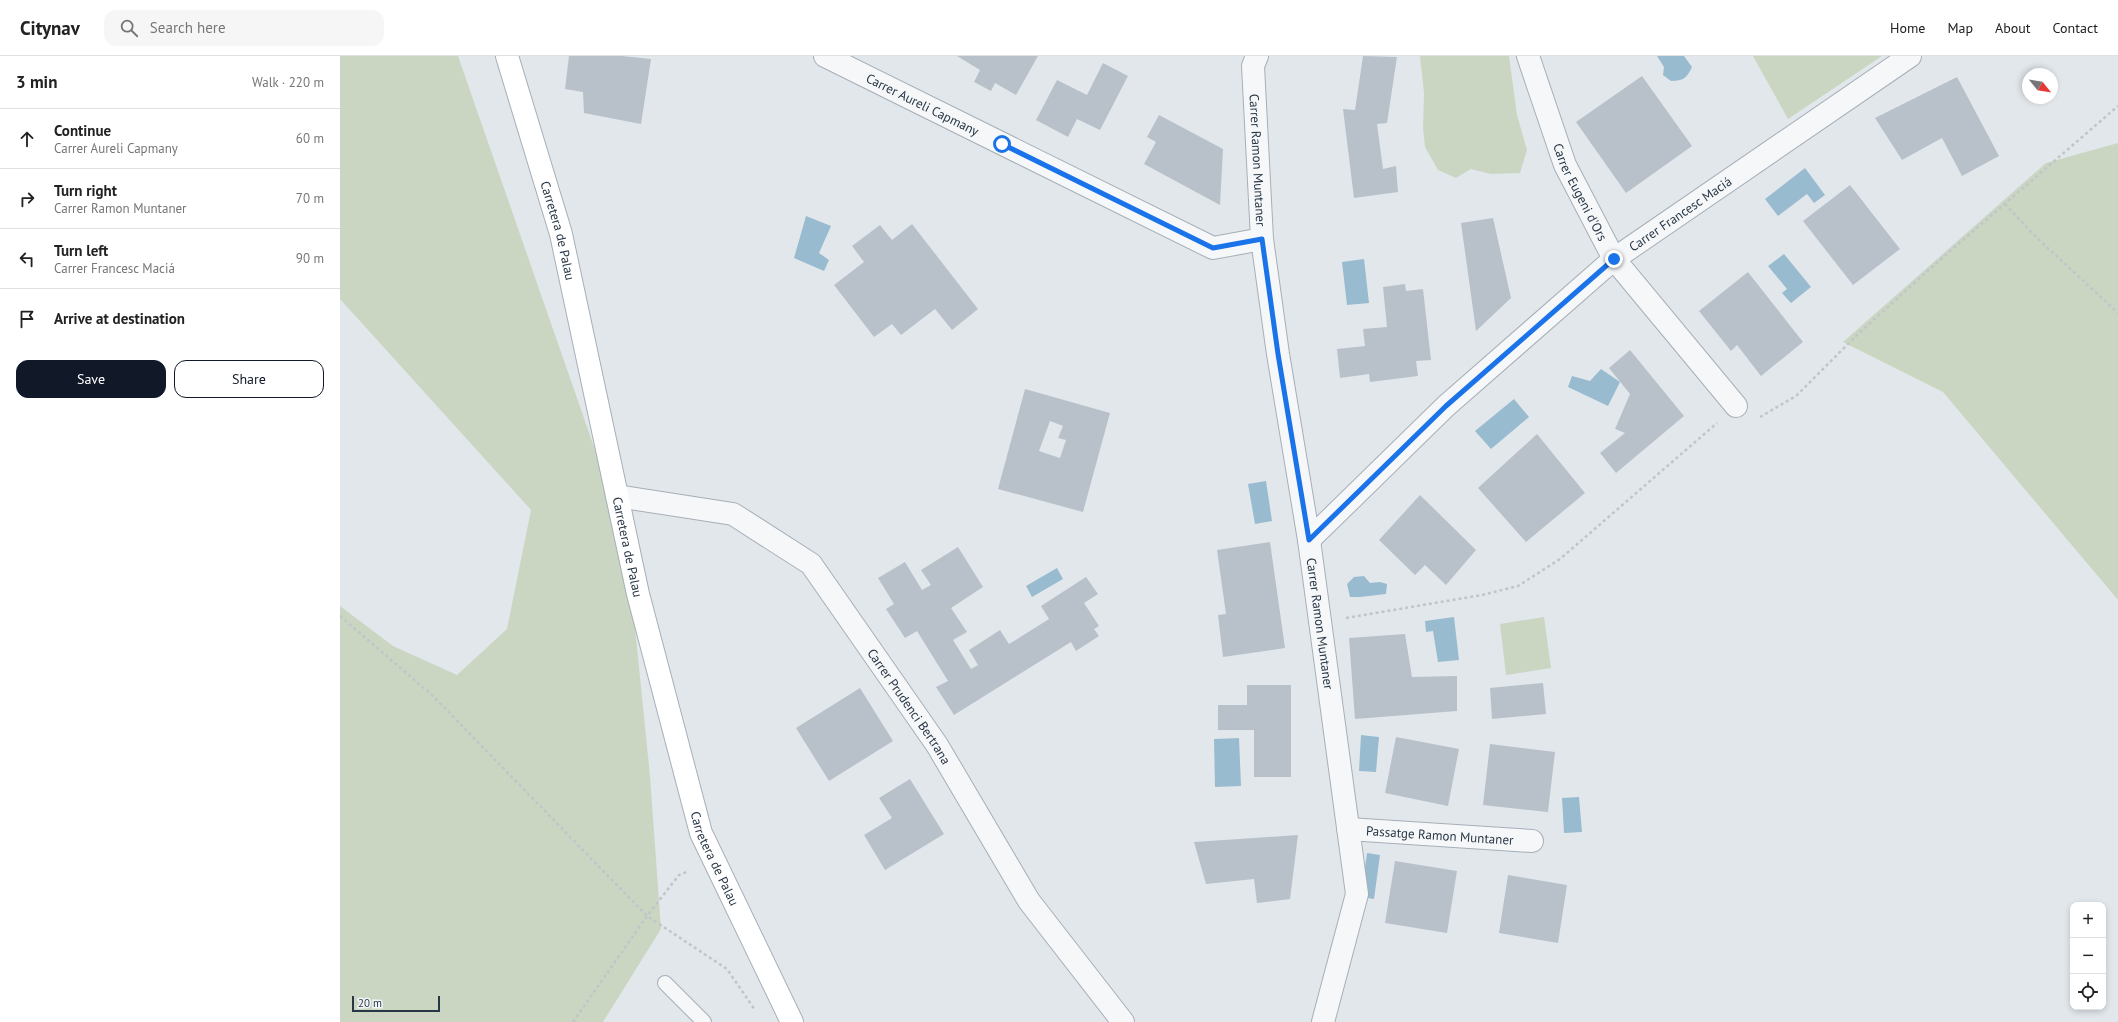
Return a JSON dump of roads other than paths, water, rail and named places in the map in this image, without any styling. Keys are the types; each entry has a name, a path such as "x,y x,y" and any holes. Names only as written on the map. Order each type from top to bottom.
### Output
{"street":[{"name":"Carretera de Palau","path":"507,56 561,234 638,594 700,833 792,1022"},
{"name":"Carrer Aureli Capmany","path":"825,56 1213,248 1262,239"},
{"name":"Carrer Ramon Muntaner","path":"1257,56 1253,66 1262,239 1279,362 1309,540 1357,894 1323,1022"},
{"name":"Carrer Eugeni d'Ors","path":"1528,56 1565,165 1614,259 1736,406"},
{"name":"Carrer Francesc Maciá","path":"1309,540 1446,406 1614,259 1910,56"},
{"name":"Carrer Prudenci Bertrana","path":"618,496 732,514 811,564 937,745 1029,901 1123,1022"},
{"name":"Passatge Ramon Muntaner","path":"1348,829 1532,841"}],"lane":[{"path":"665,983 704,1022"}],"water":[{"path":"1657,56 1684,56 1692,67 1684,78 1671,81 1663,75 1664,67"},
{"path":"1805,168 1825,195 1814,203 1807,194 1778,216 1765,199"},
{"path":"806,216 831,226 819,253 829,260 824,271 794,258"},
{"path":"1784,254 1811,287 1791,303 1782,293 1787,289 1768,266"},
{"path":"1364,259 1369,303 1347,305 1342,262"},
{"path":"1601,369 1620,382 1608,406 1568,387 1572,376 1590,381"},
{"path":"1514,399 1529,417 1491,449 1475,431"},
{"path":"1266,481 1272,521 1255,524 1248,484"},
{"path":"1057,568 1063,579 1032,597 1026,586"},
{"path":"1364,576 1370,583 1380,582 1387,584 1386,594 1350,597 1347,584 1354,577"},
{"path":"1454,617 1459,660 1438,662 1433,631 1426,632 1425,621"},
{"path":"1361,735 1379,737 1376,772 1359,771"},
{"path":"1239,738 1241,786 1215,787 1214,739"},
{"path":"1579,797 1582,832 1564,833 1562,798"},
{"path":"1367,853 1380,855 1374,899 1361,897"}]}
